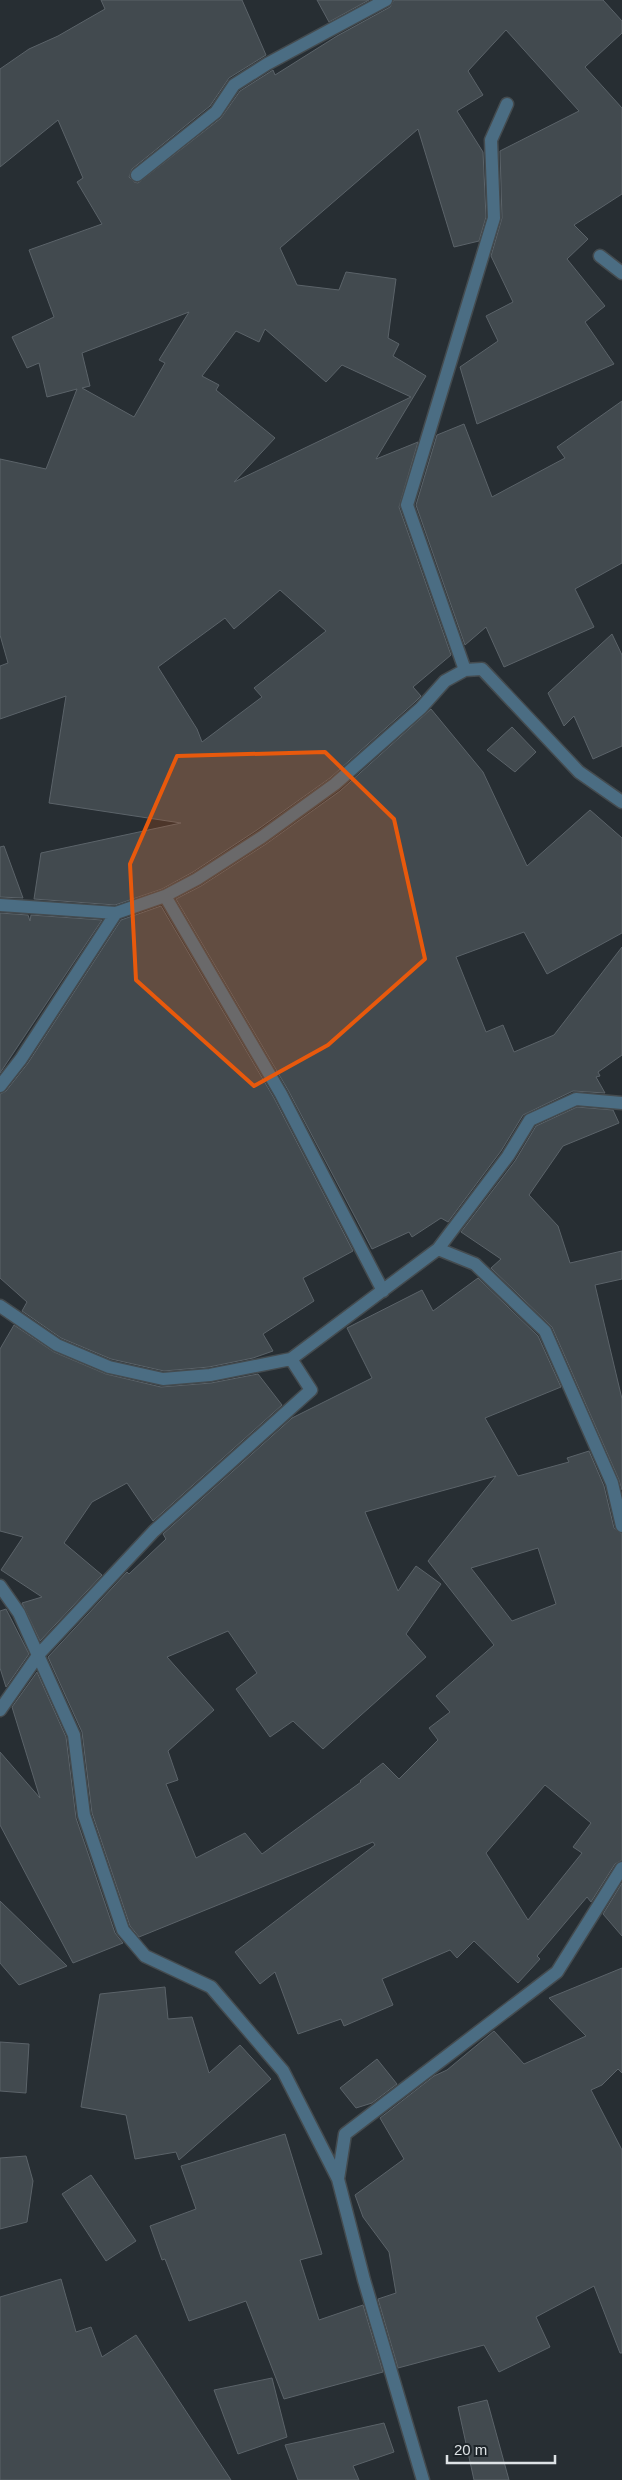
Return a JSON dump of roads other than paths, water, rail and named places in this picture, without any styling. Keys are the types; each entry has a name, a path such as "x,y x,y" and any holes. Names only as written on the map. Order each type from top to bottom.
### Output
{"street":[{"path":"137,175 216,112 234,85 267,64 386,0"},
{"path":"465,670 407,505 494,218 491,140 507,104"},
{"path":"600,256 622,273"},
{"path":"0,905 116,913 165,896 197,879 262,838 335,784 421,708 445,681 465,670 482,669 580,772 622,802"},
{"path":"165,896 281,1094 383,1291"},
{"path":"0,1086 21,1059 116,913"},
{"path":"0,1306 57,1346 109,1367 163,1378 210,1375 290,1359 438,1249 508,1156 530,1120 576,1099 622,1103"},
{"path":"438,1249 475,1264 545,1330 612,1483 622,1526"},
{"path":"0,1710 39,1654 154,1530 311,1390 290,1359"},
{"path":"0,1586 19,1613 39,1654 74,1736 84,1815 123,1930 145,1956 211,1987 283,2071 338,2179 364,2280 423,2480"},
{"path":"338,2179 345,2134 556,1972 622,1868"}]}
